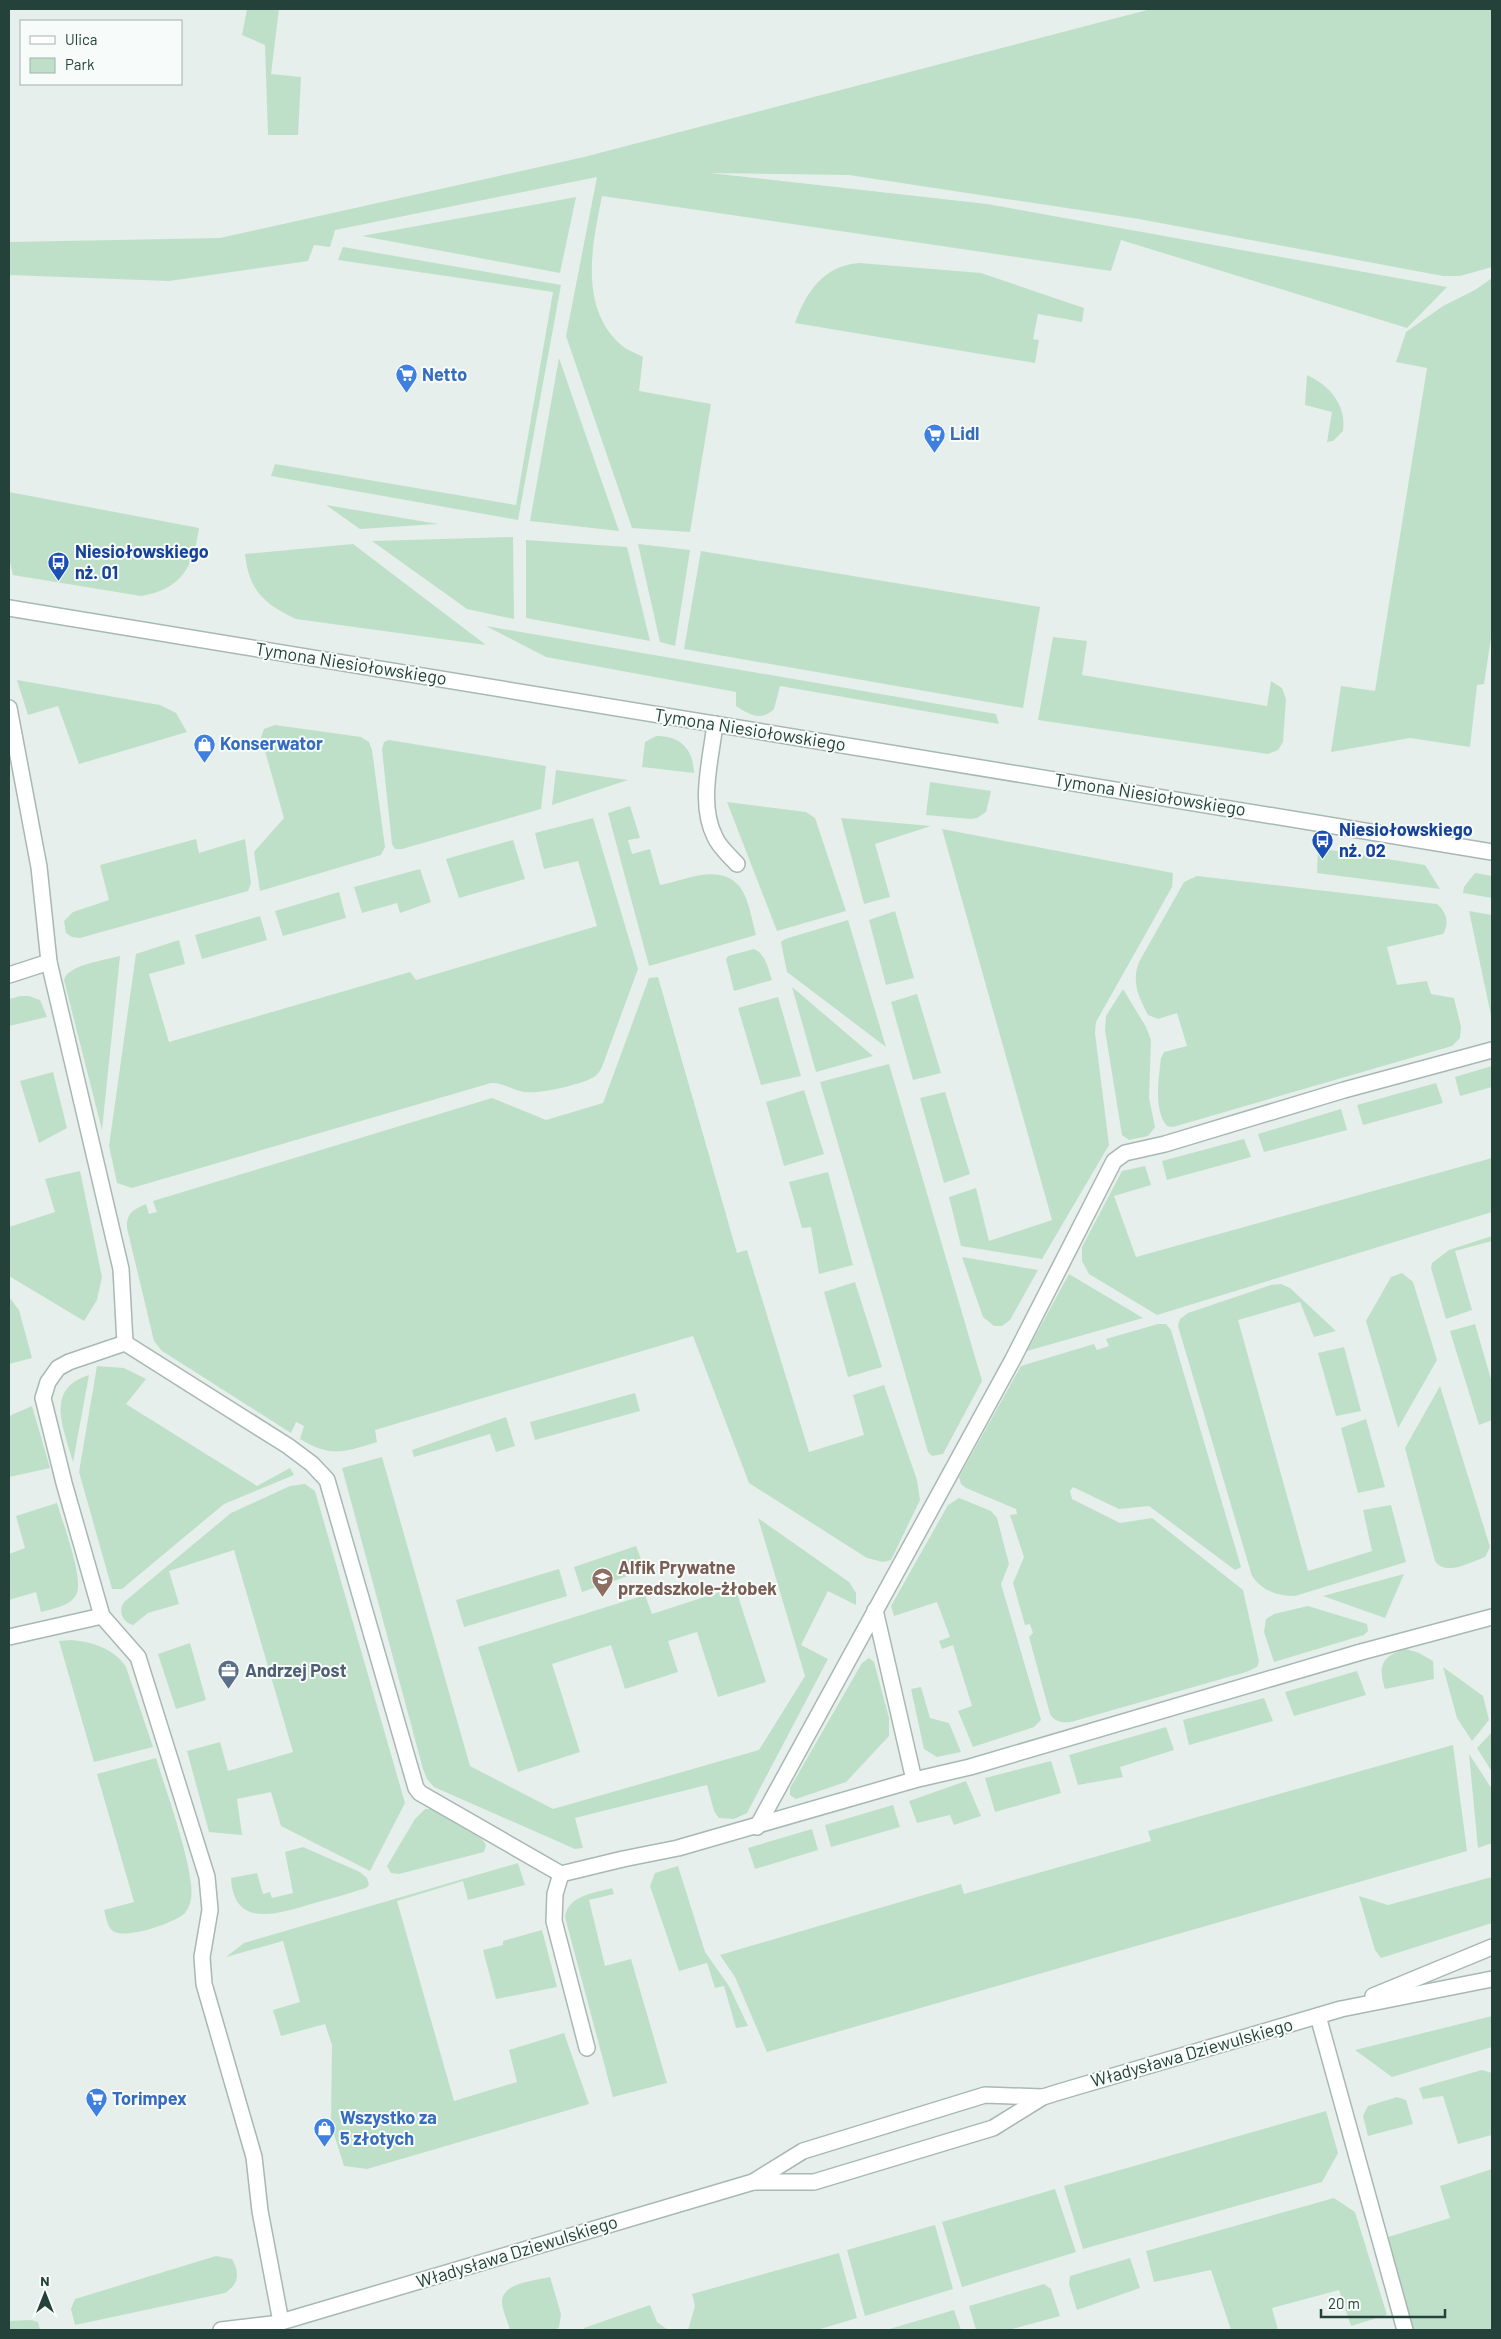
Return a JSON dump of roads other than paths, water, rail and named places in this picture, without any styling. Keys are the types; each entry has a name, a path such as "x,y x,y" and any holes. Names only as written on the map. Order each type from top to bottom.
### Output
{"street":[{"name":"Tymona Niesiołowskiego","path":"9,608 1492,852"},
{"path":"9,708 39,867 49,962 121,1269 125,1343"},
{"path":"715,724 707,802 708,815 714,836 737,864"},
{"path":"9,975 49,962"},
{"path":"757,1827 1013,1359 1114,1161 1120,1156 1492,1050"},
{"path":"125,1343 69,1362 58,1368 48,1382 43,1398 64,1483 102,1616 138,1657 207,1877 210,1910 202,1957 204,1984 254,2157 260,2211 281,2322"},
{"path":"125,1343 288,1446 319,1470 327,1480 416,1788 420,1793 561,1874 624,1858 678,1848 757,1827 914,1780 970,1767 1360,1652 1492,1617"},
{"path":"875,1610 914,1780"},
{"path":"9,1637 102,1616"},
{"path":"561,1874 555,1894 554,1921 587,2048"},
{"name":"Władysława Dziewulskiego","path":"753,2182 814,2182 993,2128 1043,2097 1341,2009 1492,1947"},
{"name":"Władysława Dziewulskiego","path":"1341,2009 1492,1979"},
{"path":"1318,2016 1405,2330"},
{"name":"Władysława Dziewulskiego","path":"263,2330 281,2322 753,2182 803,2151 985,2095 1043,2097"},
{"name":"Władysława Dziewulskiego","path":"221,2330 281,2322"}],"place":[{"name":"Netto","path":"406,394"},
{"name":"Lidl","path":"934,453"},
{"name":"Niesiołowskiego nż. 01","path":"59,581"},
{"name":"Konserwator","path":"204,763"},
{"name":"Niesiołowskiego nż. 02","path":"1323,859"},
{"name":"Alfik Prywatne przedszkole-żłobek","path":"602,1597"},
{"name":"Andrzej Post","path":"229,1690"},
{"name":"Torimpex","path":"96,2118"},
{"name":"Wszystko za 5 złotych","path":"324,2147"}]}
